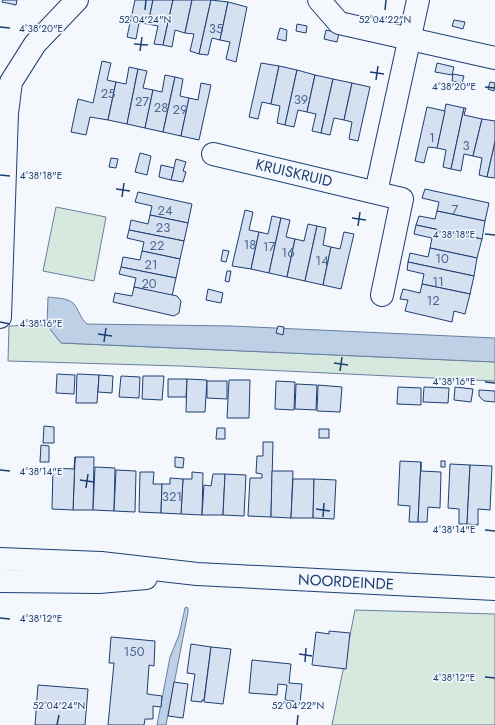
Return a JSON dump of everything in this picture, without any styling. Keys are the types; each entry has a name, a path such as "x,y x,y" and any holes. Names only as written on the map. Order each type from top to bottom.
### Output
{"street":[{"path":"0,318 7,114 6,80 35,44 77,0"},
{"path":"319,0 339,23 495,58"},
{"path":"376,192 418,0"},
{"name":"KRUISKRUID","path":"212,154 402,199 382,295"},
{"name":"NOORDEINDE","path":"0,559 101,563 197,574 495,589"},
{"name":"NOORDEINDE","path":"0,581 99,582 197,574"}],"shaded area":[{"path":"56,207 106,217 94,281 43,271"},
{"path":"47,325 61,343 495,362 495,381 180,366 8,361 9,326"},
{"path":"355,610 495,614 495,725 332,725"}],"water":[{"path":"48,297 72,302 87,324 231,326 495,338 495,362 61,343 47,325"},
{"path":"186,607 188,608 188,612 166,725 157,725 170,657 179,635"}],"building":[{"path":"3,0 17,0 16,5 2,2"},
{"path":"135,0 153,0 148,24 139,23 136,39 127,37"},
{"path":"153,0 173,0 163,45 154,44 158,26 148,24"},
{"path":"173,0 192,0 185,33 175,30 172,47 163,45"},
{"path":"192,0 211,0 199,54 190,51 194,34 185,33"},
{"path":"211,0 228,2 220,40 212,38 208,55 199,54"},
{"path":"228,2 247,7 236,62 226,59 230,42 220,40"},
{"path":"454,20 465,22 463,29 452,26"},
{"path":"297,24 307,26 306,33 296,31"},
{"path":"280,28 287,30 286,41 277,39"},
{"path":"326,30 339,33 337,42 324,39"},
{"path":"102,61 111,63 107,80 116,82 108,120 90,117 86,135 71,132 78,99 93,103"},
{"path":"261,63 279,66 271,104 262,102 258,119 249,117"},
{"path":"437,63 454,67 452,75 435,72"},
{"path":"279,66 297,70 285,125 277,123 280,106 271,104"},
{"path":"129,67 138,69 127,124 108,120 116,82 126,84"},
{"path":"138,69 147,71 143,88 153,90 145,128 127,124"},
{"path":"297,70 315,75 307,112 298,110 294,127 285,125"},
{"path":"453,74 464,76 462,83 452,81"},
{"path":"165,75 175,77 163,132 145,128 153,90 162,92"},
{"path":"315,75 333,79 321,133 312,131 316,114 307,112"},
{"path":"175,77 183,79 180,96 189,98 181,136 163,132"},
{"path":"333,79 352,83 344,120 334,118 330,135 321,133"},
{"path":"490,82 495,83 494,91 488,89"},
{"path":"201,83 211,85 199,140 181,136 189,98 198,100"},
{"path":"352,83 370,87 358,141 349,139 352,122 344,120"},
{"path":"446,104 464,108 451,169 443,167 446,150 437,148"},
{"path":"427,107 445,111 437,148 428,147 424,163 415,161"},
{"path":"464,108 466,108 464,115 482,119 473,156 464,154 461,171 451,169"},
{"path":"482,119 495,121 495,142 487,177 479,175 482,158 473,156"},
{"path":"495,142 495,178 487,177"},
{"path":"140,153 151,156 147,175 135,172"},
{"path":"111,158 118,159 116,168 109,167"},
{"path":"176,159 186,162 183,171 186,172 183,182 171,180"},
{"path":"161,165 174,168 171,180 159,177"},
{"path":"425,189 489,203 485,221 437,211 439,202 422,198"},
{"path":"138,192 192,204 188,223 150,215 152,206 135,202"},
{"path":"245,210 253,212 249,230 259,232 251,269 232,266"},
{"path":"437,211 485,221 482,239 416,225 419,216 435,219"},
{"path":"150,215 188,223 184,241 129,230 131,220 148,224"},
{"path":"272,216 281,218 269,273 251,269 259,232 268,234"},
{"path":"281,218 290,220 286,237 295,239 287,277 269,273"},
{"path":"308,224 317,226 305,281 287,277 295,239 304,241"},
{"path":"416,225 482,239 477,258 430,248 432,238 414,234"},
{"path":"317,226 326,228 323,245 331,247 323,285 305,281"},
{"path":"129,230 184,241 180,259 142,251 144,242 127,238"},
{"path":"344,232 354,234 341,289 323,285 331,247 340,249"},
{"path":"430,248 477,258 474,276 408,262 410,253 428,257"},
{"path":"223,250 229,251 226,262 221,261"},
{"path":"142,251 180,259 176,278 121,267 123,257 140,260"},
{"path":"408,262 474,276 470,294 422,284 424,274 407,270"},
{"path":"121,267 176,278 172,296 134,287 136,278 119,274"},
{"path":"227,271 231,271 229,282 225,281"},
{"path":"422,284 470,294 465,314 454,311 452,322 405,311 408,300 400,299 403,289 420,293"},
{"path":"134,287 177,296 181,301 179,313 174,316 113,302 115,293 132,296"},
{"path":"208,289 223,293 221,303 206,300"},
{"path":"278,326 284,327 283,335 276,333"},
{"path":"57,374 75,375 74,394 56,393"},
{"path":"77,374 99,375 97,403 76,403"},
{"path":"99,375 113,376 112,393 98,392"},
{"path":"121,376 140,377 139,398 119,397"},
{"path":"143,376 164,376 162,400 142,399"},
{"path":"168,379 187,379 186,397 168,397"},
{"path":"187,379 207,380 205,412 186,412"},
{"path":"229,380 250,380 249,418 227,418"},
{"path":"207,381 227,381 227,399 207,398"},
{"path":"276,381 295,382 294,410 275,409"},
{"path":"296,384 317,385 316,410 295,409"},
{"path":"318,385 342,387 340,412 317,411"},
{"path":"398,387 421,388 421,405 397,404"},
{"path":"424,387 449,388 448,403 423,402"},
{"path":"455,387 473,389 471,402 454,400"},
{"path":"479,390 495,391 495,402 484,401 479,396"},
{"path":"44,426 54,427 54,443 43,443"},
{"path":"217,428 225,428 225,439 216,439"},
{"path":"319,429 329,429 329,438 319,438"},
{"path":"263,442 273,442 271,517 248,516 250,478 262,478 262,474 256,473 257,456 263,456"},
{"path":"41,445 49,446 49,462 40,462"},
{"path":"75,457 94,457 93,510 73,510"},
{"path":"75,457 73,510 52,509 53,468 74,469"},
{"path":"175,457 184,458 183,468 175,467"},
{"path":"400,461 421,462 418,522 409,522 410,506 398,505"},
{"path":"441,461 445,461 445,467 441,467"},
{"path":"421,462 421,471 441,472 440,508 428,507 427,522 418,522"},
{"path":"450,464 470,465 467,524 459,524 459,509 448,508"},
{"path":"470,465 492,466 490,510 478,509 478,525 467,524"},
{"path":"95,467 115,468 114,511 93,510"},
{"path":"116,470 136,471 135,512 114,511"},
{"path":"272,471 293,471 291,518 271,517"},
{"path":"140,472 154,472 153,484 162,484 161,513 139,512"},
{"path":"192,472 203,473 202,515 181,514 183,479 192,479"},
{"path":"213,474 225,474 223,515 202,515 204,485 211,486"},
{"path":"225,474 246,475 244,516 223,515"},
{"path":"170,478 183,479 181,514 161,513 162,484 170,484"},
{"path":"293,479 314,479 313,518 291,518"},
{"path":"314,479 336,480 334,519 313,518"},
{"path":"329,631 350,633 346,669 312,665 316,632 329,634"},
{"path":"111,637 155,641 154,666 149,665 147,694 162,696 161,707 153,706 153,719 145,719 144,725 108,725 114,663 109,663"},
{"path":"191,644 211,647 204,700 202,700 202,702 191,701 195,674 187,673"},
{"path":"211,647 231,649 223,704 204,702"},
{"path":"252,660 291,664 289,683 302,684 300,702 285,700 287,685 278,684 277,695 249,693"},
{"path":"174,682 188,684 183,718 168,716"},
{"path":"38,685 88,689 85,725 35,725"}]}
